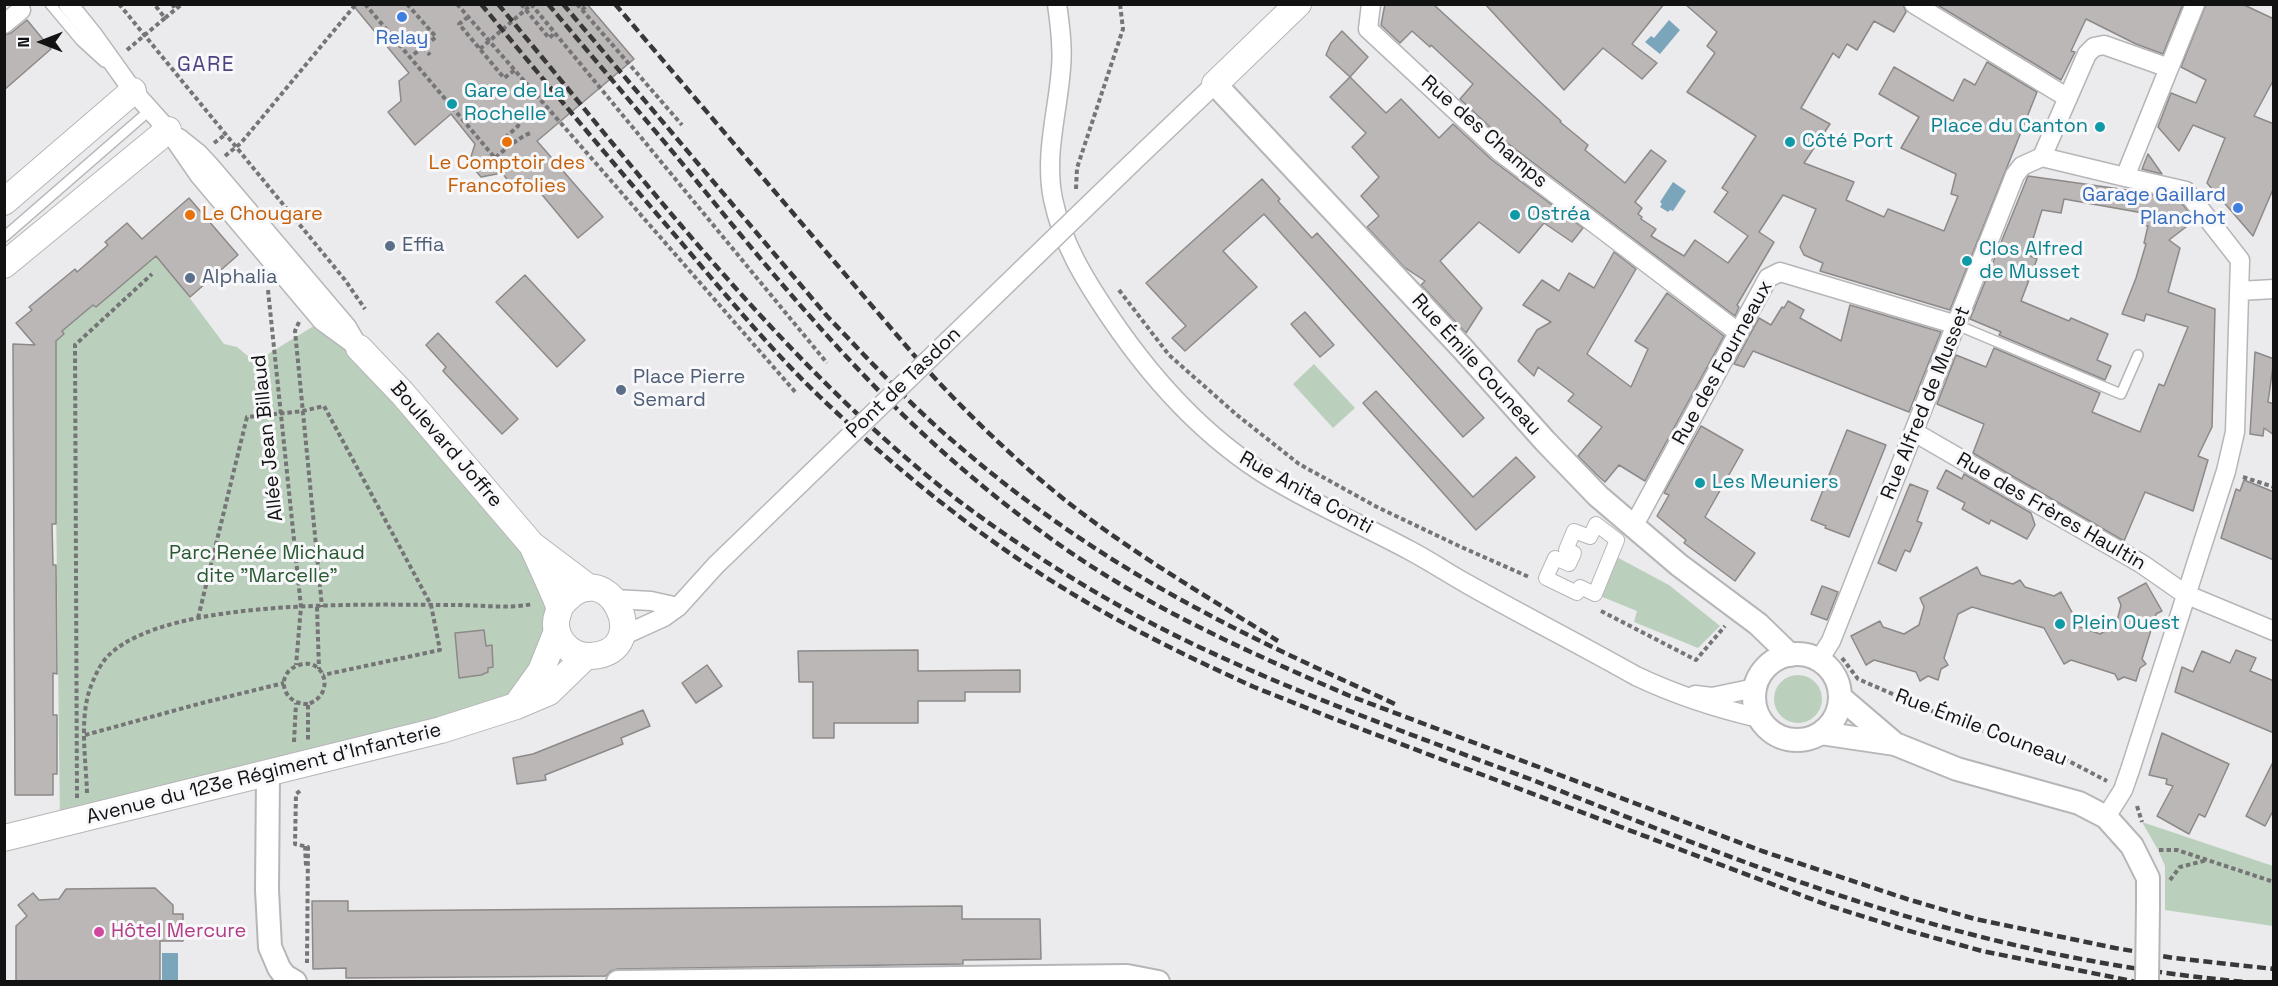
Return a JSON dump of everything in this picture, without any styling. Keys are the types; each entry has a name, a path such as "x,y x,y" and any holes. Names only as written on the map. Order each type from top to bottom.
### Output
{"main road":[{"path":"1215,84 1298,4"},
{"path":"4,202 132,91"},
{"path":"4,265 168,130"},
{"name":"Boulevard Joffre","path":"359,348 410,402 532,545 590,588 599,590 614,599"},
{"name":"Boulevard Joffre","path":"532,545 558,620 561,640 576,654 586,656"},
{"path":"516,706 540,671 566,598 577,591 590,588"},
{"path":"586,656 597,656 607,652 620,637 623,624 621,610 614,599"},
{"name":"Avenue du 123e Régiment d'Infanterie","path":"6,837 268,775 301,755 441,730 549,693 586,656"}],"street":[{"name":"Boulevard Joffre","path":"68,4 132,91 168,130 199,175 322,321 359,348"},
{"name":"Rue Anita Conti","path":"1057,4 1062,46 1061,68 1049,160 1053,200 1060,225 1068,248 1087,284 1117,328 1168,392 1200,425 1236,455 1282,485 1412,552 1611,662 1671,692 1716,708 1759,718"},
{"name":"Rue des Champs","path":"1371,4 1368,29 1498,151 1739,333"},
{"path":"1914,4 2068,98"},
{"path":"2126,177 2195,4"},
{"path":"4,24 21,10"},
{"path":"2106,817 2123,790 2226,471 2235,432 2240,260 2186,191 2042,156 2087,54 2094,47 2104,45 2169,69"},
{"name":"Pont de Tasdon","path":"678,607 716,565 1215,84"},
{"name":"Rue Émile Couneau","path":"1215,84 1598,496 1679,565 1758,624 1790,655"},
{"name":"Boulevard Joffre","path":"168,130 199,154 347,327 359,348"},
{"name":"Rue Alfred de Musset","path":"1825,651 1957,325 2014,176 2022,166 2042,156"},
{"name":"Rue des Fourneaux","path":"1633,527 1768,278 1780,272 1957,325"},
{"path":"2239,291 2274,289"},
{"name":"Rue des Frères Haultin","path":"1914,432 2142,564 2185,594 2274,631"},
{"path":"1596,524 1617,540 1594,594 1580,587 1577,593 1542,580 1555,558 1569,564 1574,553 1566,550 1574,531 1590,537 1596,524"},
{"name":"Boulevard Joffre","path":"614,599 651,601 678,607"},
{"path":"620,637 664,617 678,607"},
{"path":"1758,624 1766,667"},
{"path":"1825,651 1840,697 1834,717 1821,733 1808,739 1793,741 1773,733 1759,718 1754,698 1759,677 1766,667 1777,659 1790,655 1825,651"},
{"name":"Rue Anita Conti","path":"1671,692 1712,697 1755,688"},
{"name":"Rue Émile Couneau","path":"1840,697 1895,744"},
{"name":"Rue Émile Couneau","path":"1821,733 1895,744 1957,769 2079,803 2106,817 2132,846 2148,878 2147,981"},
{"path":"268,775 268,933 274,970 285,976 302,975"},
{"path":"618,981 1128,976 1158,981"}],"lane":[{"name":"Boulevard Joffre","path":"50,4 81,41 132,91"},
{"path":"4,237 150,110"},
{"path":"1957,325 2121,394 2138,356"}],"path":[{"path":"119,4 345,280 365,309"},
{"path":"154,4 165,18"},
{"path":"172,4 176,10"},
{"path":"144,36 182,4"},
{"path":"223,159 236,147 356,4"},
{"path":"365,4 495,158 508,146 530,133"},
{"path":"407,4 436,37 409,58"},
{"path":"457,4 797,394"},
{"path":"521,4 549,38 555,33"},
{"path":"480,49 531,4 827,363"},
{"path":"577,4 682,125"},
{"path":"582,10 588,4"},
{"path":"1076,196 1077,168 1123,29 1120,4"},
{"path":"468,16 459,24 504,78 515,70"},
{"path":"423,47 430,55"},
{"path":"508,146 507,136 520,121"},
{"path":"475,170 492,155"},
{"path":"82,819 75,345 152,274"},
{"path":"1116,287 1169,355 1237,415 1299,464 1377,507 1459,546 1542,580"},
{"name":"Allée Jean Billaud","path":"268,289 301,607 296,666"},
{"path":"313,309 299,321 295,331 320,607 319,670"},
{"path":"198,618 247,417 303,411 324,406 431,605 440,650 323,675"},
{"path":"2226,471 2274,487"},
{"path":"82,819 85,713 92,681 109,654 141,634 198,618 257,609 526,605"},
{"path":"1596,609 1696,660 1737,609"},
{"name":"Rue Émile Couneau","path":"1825,651 1858,679 1964,725 2059,756 2123,790 2135,799 2144,828"},
{"path":"308,664 319,670 323,675 323,693 319,698 308,704 296,703 287,695 284,683 287,673 296,666 308,664"},
{"path":"85,735 284,683"},
{"path":"296,703 301,755 309,785 296,794 295,844 309,847 302,975"},
{"path":"301,755 308,704"},
{"path":"2154,843 2158,850 2177,850 2274,882"},
{"path":"302,975 305,846"},
{"path":"2165,886 2180,867 2207,860"}],"green space":[{"name":"Parc Renée Michaud dite \"Marcelle\"","path":"154,250 224,344 237,347 255,362 322,321 532,545 559,608 516,706 60,824 54,337"},
{"path":"1314,364 1355,408 1333,428 1293,384"},
{"path":"1611,554 1669,585 1720,626 1698,648 1634,622 1637,611 1595,594"},
{"path":"1793,675 1803,675 1818,685 1822,699 1818,713 1812,719 1803,723 1793,723 1778,713 1774,704 1774,694 1784,679"},
{"path":"2142,822 2273,866 2273,926 2165,910 2165,866"}],"water":[{"path":"1669,20 1680,30 1660,54 1645,42 1651,36 1654,38"},
{"path":"1673,182 1686,191 1673,211 1668,212 1660,207 1662,204 1660,202"},
{"path":"162,953 178,953 178,981 162,981"}],"building":[{"path":"352,4 587,4 634,59 537,141 603,217 578,238 529,179 515,189 502,173 481,177 469,163 475,144 451,114 415,145 388,112 401,101 399,81 409,73"},
{"path":"1385,4 1433,4 1560,122 1588,145 1585,150 1625,183 1651,150 1666,161 1635,202 1642,208 1638,214 1642,217 1641,219 1656,229 1651,236 1684,256 1695,240 1728,263 1748,236 1714,212 1728,192 1722,188 1756,136 1687,92 1715,53 1707,46 1717,32 1685,4 1903,4 1906,12 1894,32 1874,21 1857,50 1847,44 1839,58 1833,53 1801,108 1830,124 1804,163 1854,182 1846,200 1884,217 1888,209 1944,231 1958,196 1951,194 1956,174 1901,148 1919,117 1879,94 1894,67 1953,101 1964,79 1975,85 1987,62 2037,92 1950,310 1820,271 1823,263 1804,255 1800,247 1816,209 1783,195 1759,232 1774,242 1737,305 1739,307 1735,316 1506,142 1460,99 1473,84 1431,45 1430,47 1412,31 1400,43 1381,25"},
{"path":"1485,4 1664,4 1632,44 1657,63 1642,79 1603,48 1564,90"},
{"path":"1936,4 2183,4 2163,54 2136,44 2086,19 2071,51 2075,52 2061,80"},
{"path":"2206,4 2242,4 2274,19 2274,79 2254,116 2274,124 2274,187 2253,236 2207,183 2225,138 2193,125 2179,151 2158,127 2171,93 2196,103 2206,80 2181,67"},
{"path":"27,20 51,49 4,90 4,35 11,33"},
{"path":"1342,31 1368,57 1350,77 1326,55 1331,43"},
{"path":"1350,77 1386,113 1401,99 1439,138 1453,124 1492,160 1583,228 1572,242 1544,223 1519,253 1479,222 1440,261 1482,308 1466,333 1421,285 1425,281 1404,267 1367,227 1379,216 1361,196 1379,177 1352,147 1366,133 1330,97"},
{"path":"2148,154 2162,174 2142,169"},
{"path":"2028,176 2134,191 2180,201 2195,220 2169,240 2180,248 2168,292 2215,309 2212,427 2198,456 2208,460 2193,511 2145,492 2124,541 1973,453 1984,424 1937,404 1956,355 1986,367 1994,348 2100,393 2092,412 2140,432 2159,384 2164,386 2188,327 2146,314 2144,321 2122,314 2146,244 2144,243 2148,226 2142,225 2143,213 2064,199 2061,213 2042,210 2028,255 2037,259 2021,301 2069,321 2071,318 2108,334 2097,360 2111,366 2105,380 1999,335 2001,332 1970,319"},
{"path":"1262,179 1280,199 1278,201 1312,238 1317,233 1484,418 1463,437 1264,214 1223,251 1257,287 1185,351 1172,338 1186,326 1146,283"},
{"path":"189,198 238,255 190,297 156,256 96,307 93,305 62,331 64,334 56,341 56,524 52,524 53,565 56,565 57,674 53,673 53,715 57,715 57,774 53,774 53,795 15,795 13,344 35,345 16,323 32,310 29,307 75,269 77,272 108,245 105,242 127,223 142,239"},
{"path":"1614,252 1636,269 1587,354 1631,387 1648,349 1635,341 1667,293 1724,336 1645,481 1619,465 1605,482 1597,475 1578,456 1602,427 1568,401 1574,394 1538,367 1534,376 1518,361 1537,330 1551,322 1523,305 1542,280 1559,291 1569,273 1594,288"},
{"path":"525,275 585,340 557,367 496,302"},
{"path":"1788,301 1804,310 1800,318 1841,341 1850,305 1941,332 1909,412 1753,351 1744,367 1734,364 1759,318 1771,325"},
{"path":"1305,312 1334,345 1320,357 1291,324"},
{"path":"438,333 518,419 502,434 443,371 446,367 426,345"},
{"path":"2255,352 2274,359 2268,402 2274,404 2274,435 2264,428 2263,436 2250,434"},
{"path":"1376,391 1473,497 1516,457 1535,477 1476,530 1363,403"},
{"name":"Les Meuniers","path":"1701,426 1743,450 1705,517 1755,553 1735,581 1684,543 1686,540 1657,516 1669,495 1664,493"},
{"name":"Les Meuniers","path":"1847,430 1886,445 1849,537 1811,520"},
{"path":"1946,470 1962,479 1964,474 2031,513 2035,525 2027,539 1991,520 1989,524 1962,509 1965,503 1937,488"},
{"path":"2244,480 2274,492 2274,560 2221,538 2236,489 2240,491"},
{"path":"1910,484 1928,491 1917,521 1922,523 1910,552 1905,550 1896,571 1878,563"},
{"name":"Plein Ouest","path":"1977,567 1981,575 2013,584 2020,580 2025,587 2054,596 2061,592 2080,627 2100,634 2116,625 2121,605 2118,598 2146,583 2162,611 2156,614 2142,659 2146,664 2140,668 2136,681 2124,677 2118,680 2115,674 2071,660 2064,664 2044,628 1972,607 1958,614 1944,658 1948,665 1941,669 1938,680 1928,676 1920,681 1916,672 1874,660 1866,665 1851,636 1880,621 1883,627 1904,634 1919,625 1924,607 1920,598"},
{"path":"1822,586 1838,592 1827,620 1811,614"},
{"path":"484,630 486,646 492,645 493,667 488,668 488,672 481,675 459,678 455,633"},
{"path":"918,650 918,671 1020,670 1020,692 965,692 965,701 918,701 918,723 834,723 834,738 813,738 813,682 799,682 798,651"},
{"path":"2236,650 2256,658 2250,671 2274,681 2274,733 2175,692 2182,667 2193,672 2202,651 2230,663"},
{"path":"707,665 722,686 696,703 682,683"},
{"path":"643,710 650,726 621,738 623,744 545,775 546,780 517,784 513,758 533,754"},
{"path":"2162,733 2229,764 2205,817 2199,814 2189,834 2157,816 2173,786 2166,784 2167,779 2149,775"},
{"path":"2274,760 2274,809 2265,826 2246,816"},
{"name":"Hôtel Mercure","path":"155,888 173,905 173,914 183,914 183,941 160,941 160,981 16,981 16,926 27,916 18,905 33,893 39,900 59,899 66,889"},
{"path":"312,901 348,901 348,911 962,906 962,919 1040,919 1041,959 963,960 963,964 618,969 606,976 346,978 346,968 313,969"}],"railway":[{"path":"481,4 731,301 783,360 820,397 877,449 967,523 1030,567 1086,602 1157,640 1254,687 1830,906 1982,951 2137,982"},
{"path":"498,4 714,264 830,387 891,445 955,498 1018,543 1117,605 1186,641 1297,690 1723,854 1821,889 1919,920 2040,951 2121,966 2245,982"},
{"path":"548,4 784,286 839,349 897,409 952,460 1030,523 1085,562 1158,606 1272,662 1350,696 1762,851 1907,899 1975,919 2115,948 2174,958 2274,969"},
{"path":"563,4 827,316 875,367 942,432 1016,493 1106,555 1168,593 1248,635 1397,705"},
{"path":"615,4 913,354 986,430 1065,500 1116,538 1278,641"}],"place":[{"name":"Relay","path":"402,17"},
{"name":"Gare de La Rochelle","path":"452,104"},
{"name":"Place du Canton","path":"2100,127"},
{"name":"Le Comptoir des Francofolies","path":"507,142"},
{"name":"Côté Port","path":"1790,142"},
{"name":"Garage Gaillard Planchot","path":"2238,208"},
{"name":"Le Chougare","path":"190,215"},
{"name":"Ostréa","path":"1515,215"},
{"name":"Effia","path":"390,246"},
{"name":"Clos Alfred de Musset","path":"1967,261"},
{"name":"Alphalia","path":"190,278"},
{"name":"Place Pierre Semard","path":"621,390"},
{"name":"Les Meuniers","path":"1700,483"},
{"name":"Plein Ouest","path":"2060,624"},
{"name":"Hôtel Mercure","path":"99,932"}],"district":[{"name":"GARE","path":"206,65"}]}
